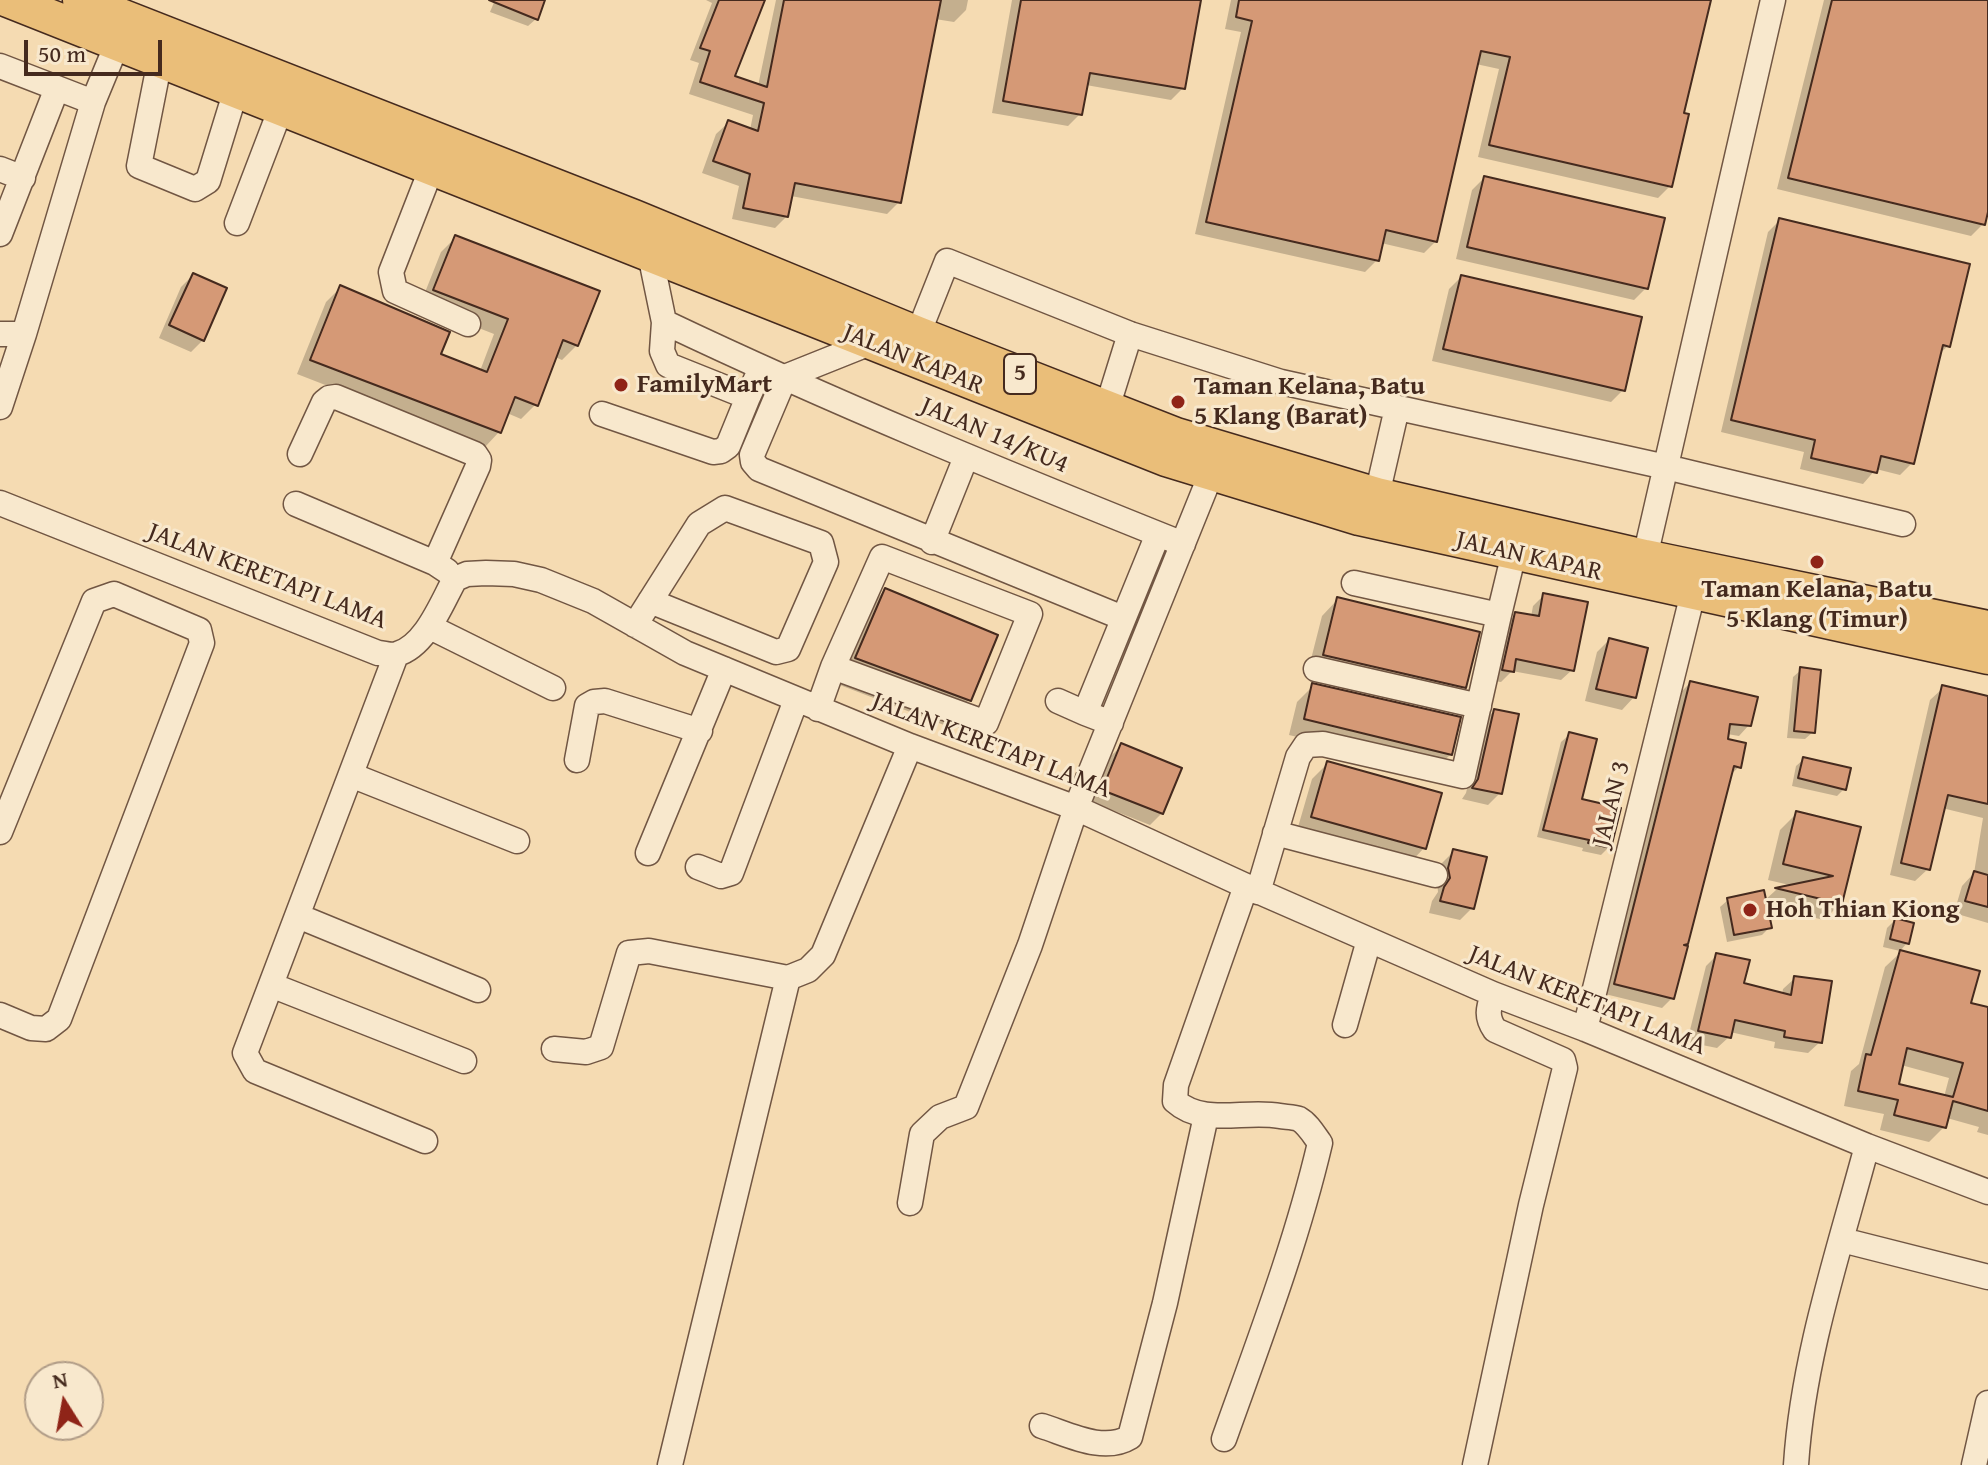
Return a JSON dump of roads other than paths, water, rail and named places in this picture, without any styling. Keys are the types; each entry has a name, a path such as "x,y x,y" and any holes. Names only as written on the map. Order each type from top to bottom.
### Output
{"highway":[{"name":"JALAN KAPAR","path":"8,0 870,343 1211,474 1359,518 1988,657"},
{"name":"JALAN KAPAR","path":"80,0 634,217 918,334 1176,435 1377,495 1645,557 1988,628"}],"street":[{"path":"1645,557 1773,0"},
{"path":"0,407 12,334 93,102 117,44"},
{"path":"160,60 139,166 195,189 208,181 236,90"},
{"path":"0,66 93,102"},
{"path":"0,234 57,88"},
{"path":"237,223 281,108"},
{"path":"432,167 391,272 395,291 468,324"},
{"path":"0,169 23,178"},
{"path":"650,254 664,322 662,351 668,365 748,397"},
{"path":"918,334 947,261 1130,334 1281,382 1666,467 1903,524"},
{"name":"JALAN 14/KU4","path":"664,322 761,368 966,457 1183,544"},
{"path":"1107,408 1130,334"},
{"path":"870,343 785,377 752,455 759,469 1123,618"},
{"path":"602,414 713,452 721,451 728,446 761,368"},
{"path":"300,454 324,402 336,397 475,454 479,460 478,466 435,563"},
{"path":"1377,495 1397,408"},
{"path":"932,542 966,457"},
{"path":"910,1203 922,1134 940,1117 966,1107 988,1056 1030,945 1076,808 1211,474"},
{"name":"JALAN KERETAPI LAMA","path":"0,503 378,653 396,655 430,627 455,579 467,574 486,573 514,574 541,580 593,601 685,653 910,746 1076,808 1493,994 1988,1192"},
{"path":"296,504 435,563 455,579"},
{"path":"635,625 650,601 699,524 725,508 821,543 826,562 788,649 776,652 650,601"},
{"path":"1085,713 1158,534"},
{"path":"114,594 126,553"},
{"path":"1224,1439 1295,1238 1320,1143 1298,1119 1264,1113 1206,1116 1185,1109 1175,1101 1176,1085 1275,833 1298,757 1306,745 1323,744 1463,776 1514,553"},
{"path":"698,867 721,876 731,873 807,704 833,667 882,557 1030,614 986,723 833,667"},
{"path":"1354,583 1499,615"},
{"name":"JALAN 3","path":"1475,1465 1531,1205 1565,1068 1563,1060 1580,1028 1693,593"},
{"path":"0,832 94,601 114,594 199,630 202,643 59,1019 46,1029 31,1028 0,1015"},
{"path":"430,627 553,688"},
{"path":"396,655 245,1053 255,1071 425,1141"},
{"path":"648,853 724,669"},
{"path":"1316,669 1479,706"},
{"path":"577,760 587,706 594,702 605,701 700,731"},
{"path":"1058,701 1111,723"},
{"path":"554,1049 586,1052 601,1047 629,953 649,951 788,978 808,970 823,955 910,746"},
{"path":"351,775 517,841"},
{"path":"1275,833 1435,875"},
{"path":"298,916 478,990"},
{"path":"1345,1025 1369,940"},
{"path":"670,1465 788,978"},
{"path":"271,985 464,1061"},
{"path":"1493,994 1487,1011 1489,1022 1495,1030 1563,1060"},
{"path":"1042,1426 1107,1446 1120,1444 1130,1437 1165,1303 1206,1116"},
{"path":"1796,1465 1799,1416 1830,1275 1867,1146"},
{"path":"1842,1240 1988,1277"},
{"path":"1974,1465 1988,1403"}],"place":[{"name":"FamilyMart","path":"621,385"},
{"name":"Taman Kelana, Batu 5 Klang (Barat)","path":"1178,402"},
{"name":"Taman Kelana, Batu 5 Klang (Timur)","path":"1817,562"},
{"name":"Hoh Thian Kiong","path":"1750,910"}]}
